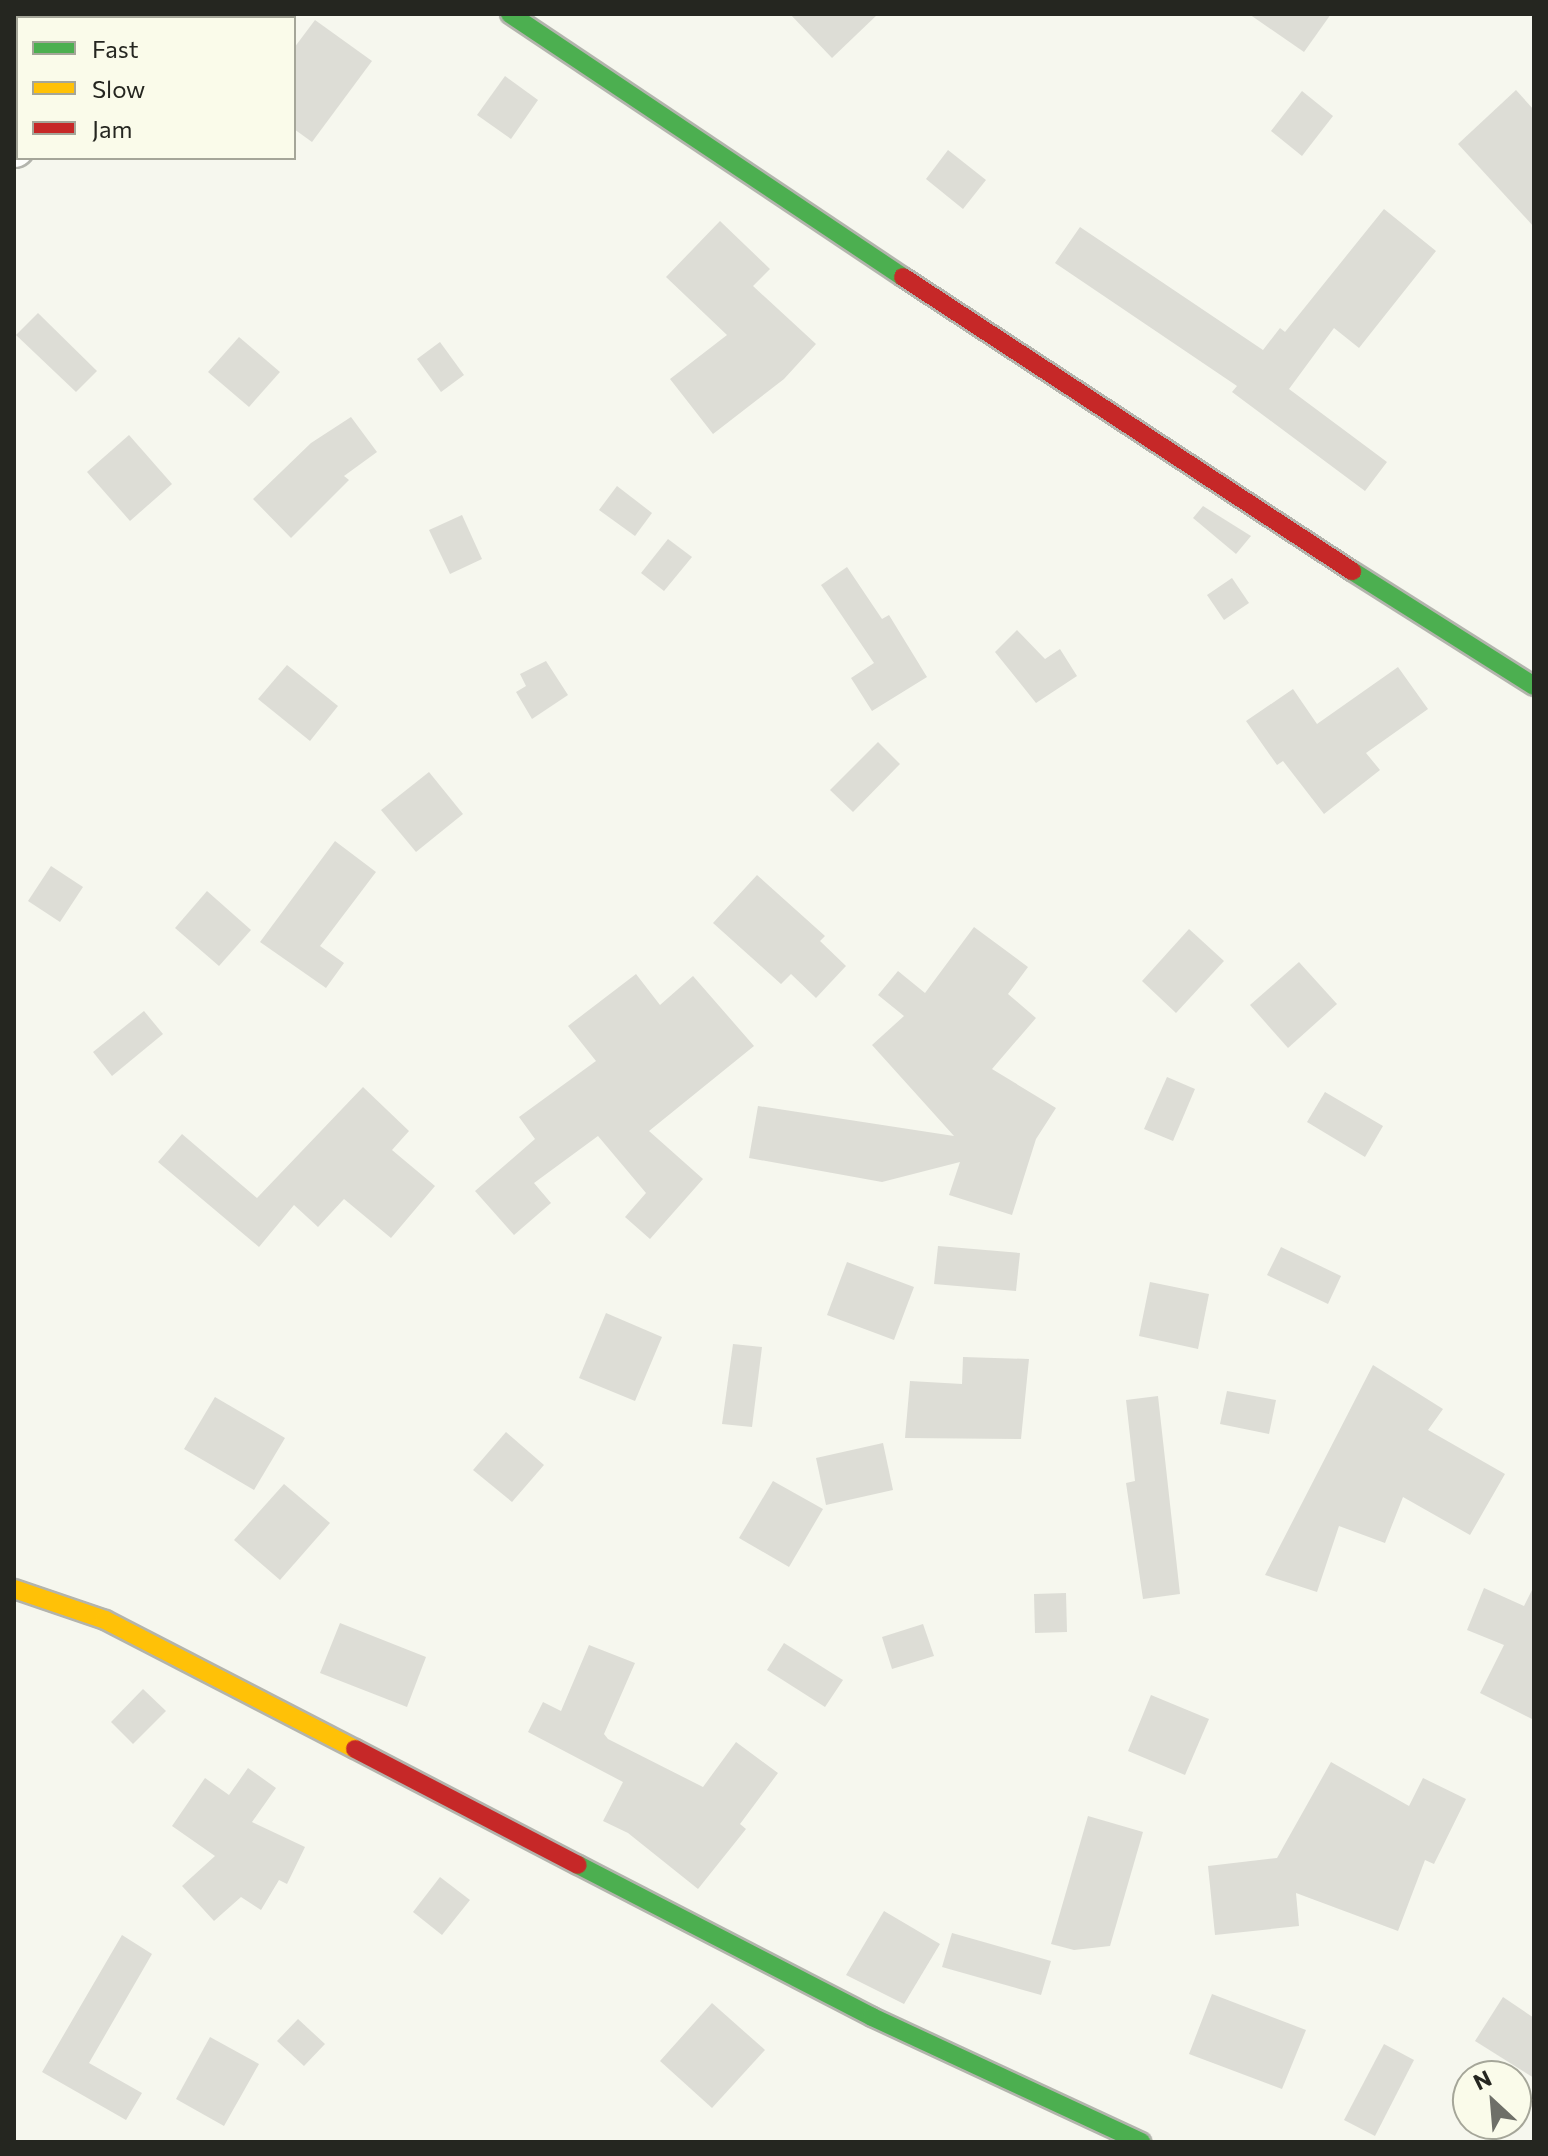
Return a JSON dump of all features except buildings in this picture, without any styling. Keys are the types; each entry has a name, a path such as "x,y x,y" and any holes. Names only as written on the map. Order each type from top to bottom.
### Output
{"street":[{"path":"510,14 1164,452 1534,686"},
{"path":"14,1589 105,1620 872,2017 1141,2142"}],"traffic: fast":[{"path":"510,14 903,277"},
{"path":"1352,571 1534,686"},
{"path":"578,1865 872,2017 1141,2142"}],"traffic: slow":[{"path":"14,1589 105,1620 355,1749"}],"traffic: jam":[{"path":"903,277 1352,571"},
{"path":"355,1749 578,1865"}]}
